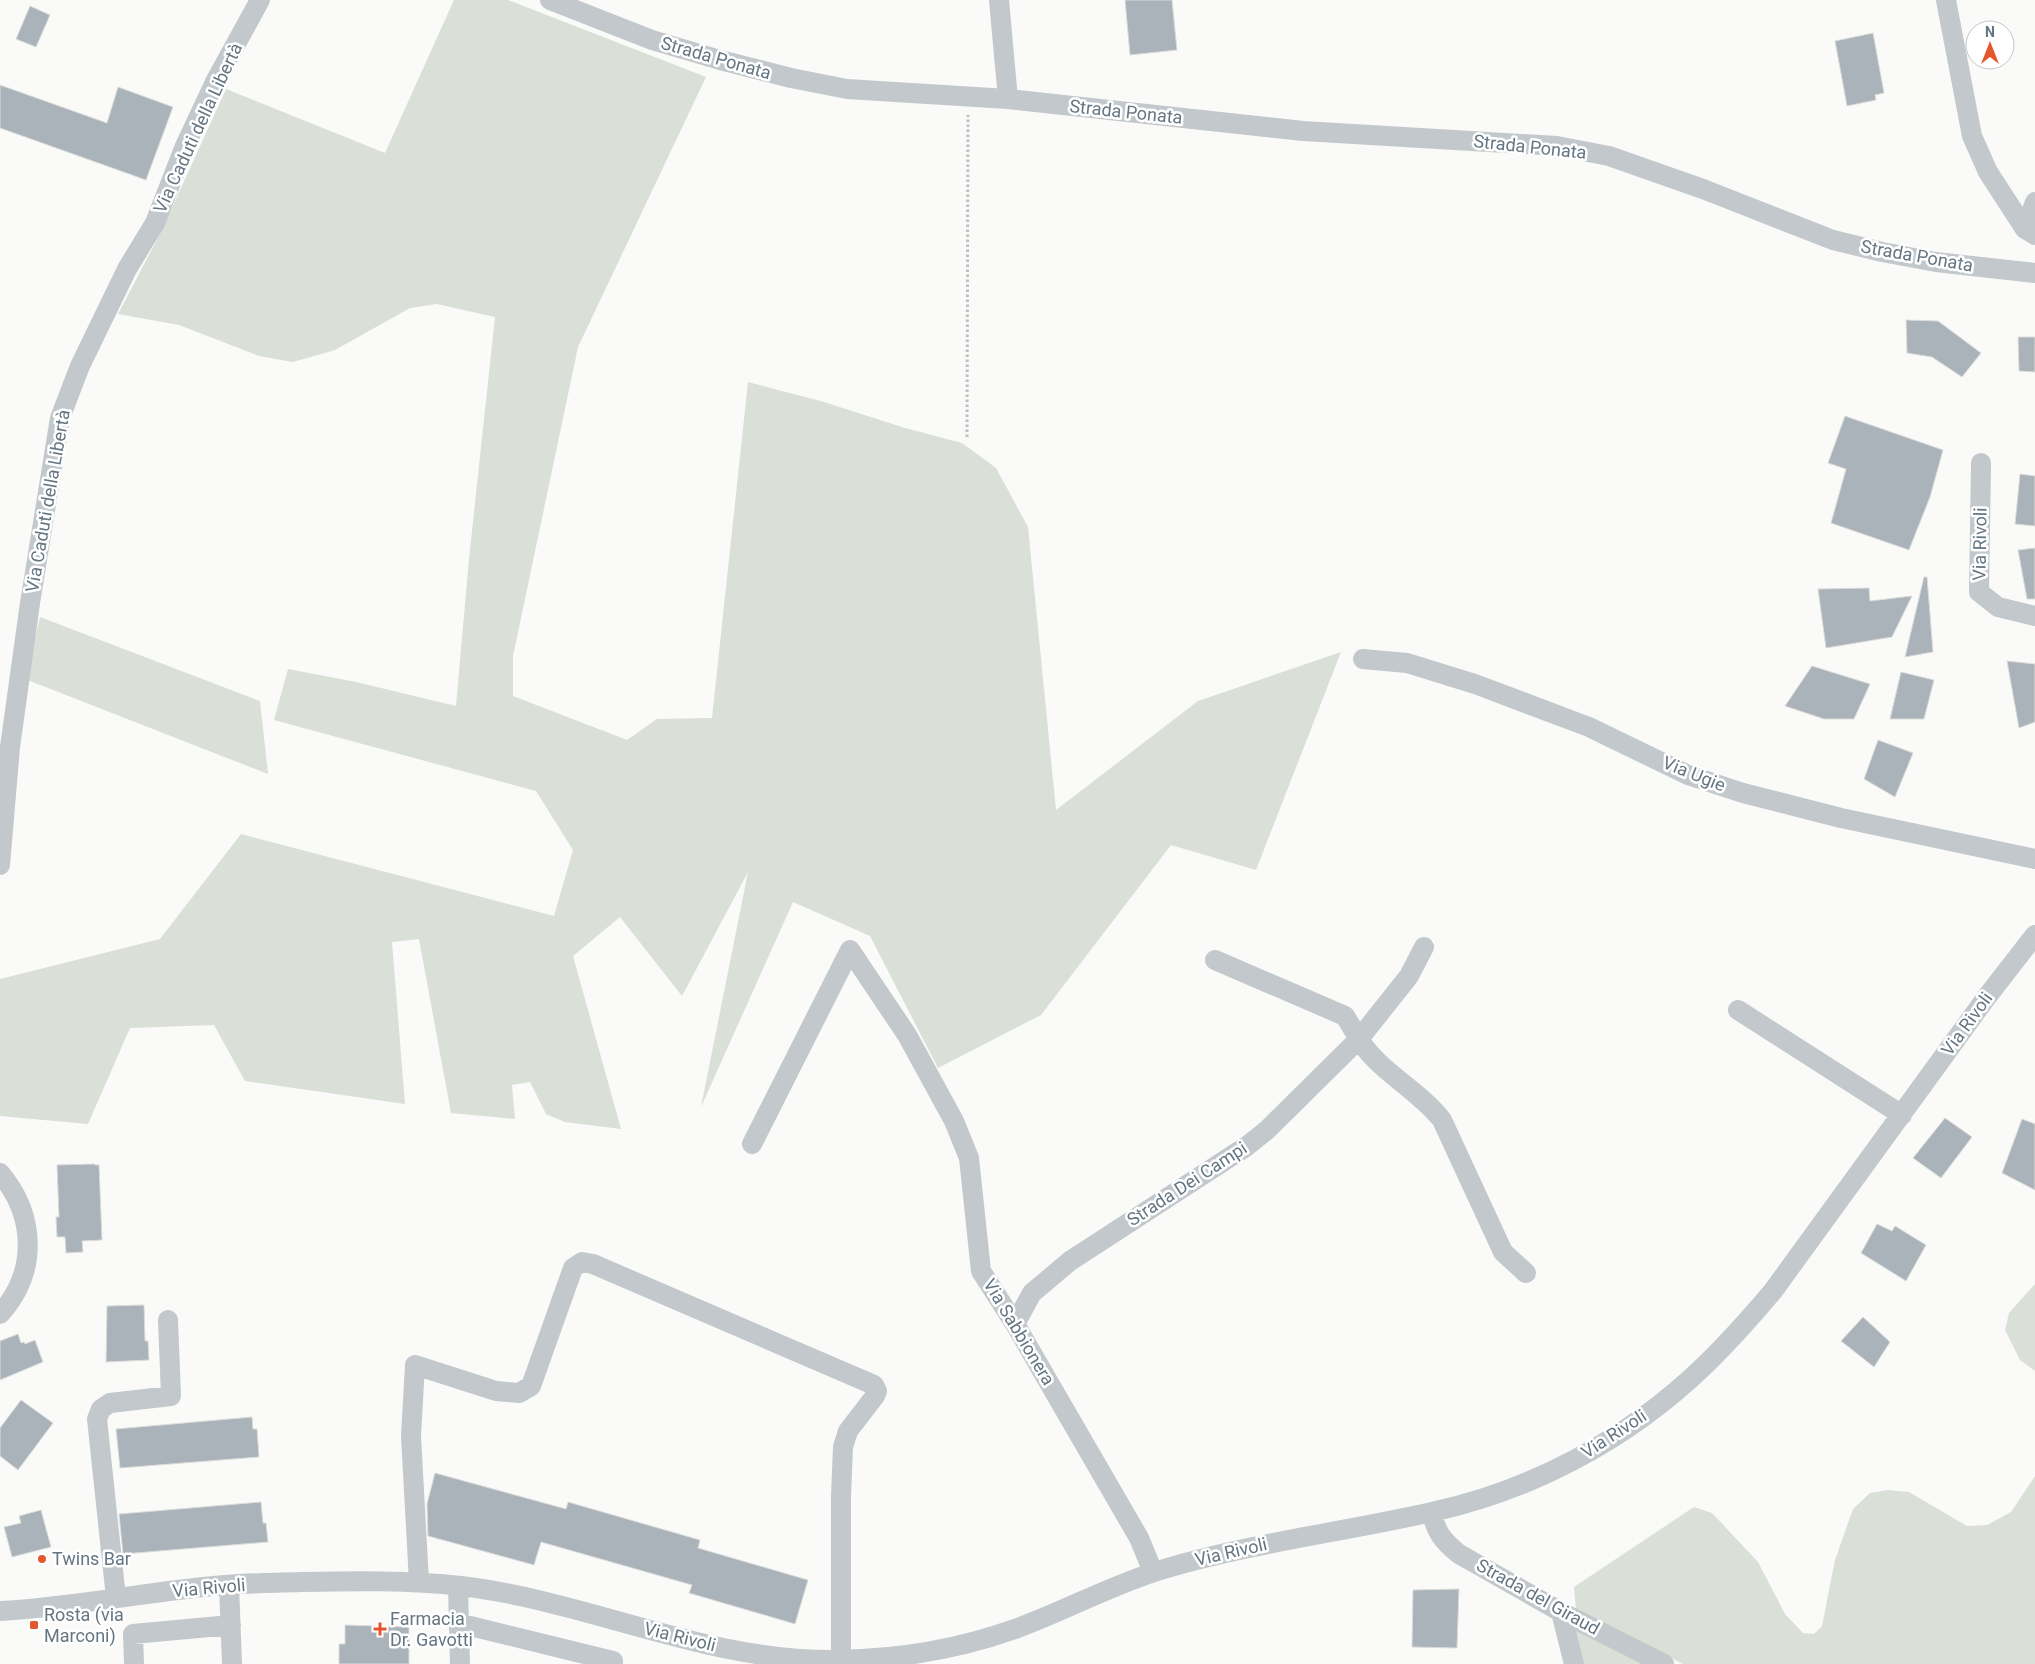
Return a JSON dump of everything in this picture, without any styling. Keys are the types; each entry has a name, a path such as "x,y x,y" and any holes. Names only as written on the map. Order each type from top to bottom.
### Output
{"street":[{"name":"Via Caduti della Libertà","path":"0,865 10,747 24,641 44,502 60,418 84,358 127,269 155,222 185,146 216,80 260,0"},
{"name":"Strada Ponata","path":"550,0 652,40 791,78 848,89 1008,99 1303,131 1557,146 1609,156 1703,189 1833,240 1882,252 1936,262 2035,273"},
{"path":"999,0 1008,99"},
{"path":"1946,0 1972,136 1988,172 2030,232"},
{"path":"2030,232 2035,202"},
{"name":"Via Rivoli","path":"1981,463 1979,592 1998,607 2035,616"},
{"name":"Via Ugie","path":"1363,659 1407,663 1475,684 1589,727 1688,774 1743,793 1841,818 2035,859"},
{"name":"Via Rivoli","path":"0,1611 229,1585 337,1581 419,1582 500,1591 547,1601 704,1645 756,1654 841,1662 942,1649 979,1640 1017,1628 1153,1572 1204,1557 1432,1512 1510,1490 1555,1471 1606,1442 1656,1407 1693,1376 1738,1332 1773,1291 1986,998 2035,935"},
{"name":"Strada Dei Campi","path":"1015,1324 1032,1293 1044,1282 1120,1228 1247,1146 1267,1130 1358,1039 1409,976 1424,947"},
{"name":"Via Sabbionera","path":"752,1144 850,950 908,1035 954,1122 969,1158 982,1270 1140,1538 1153,1572"},
{"path":"1215,960 1345,1016 1368,1054 1431,1105 1442,1120 1503,1252 1526,1273"},
{"path":"1738,1010 1902,1115"},
{"path":"0,1173 17,1199 24,1218 28,1256 25,1273 19,1289 0,1314"},
{"path":"419,1582 411,1436 415,1365 496,1391 519,1393 531,1386 573,1268 582,1262 593,1264 874,1385 875,1396 848,1431 843,1447 841,1496 841,1662"},
{"path":"116,1598 97,1419 101,1410 110,1403 171,1396 168,1320"},
{"name":"Strada del Giraud","path":"1432,1512 1434,1524 1444,1542 1459,1554 1561,1612 1664,1664"},
{"path":"229,1585 232,1664"},
{"path":"458,1586 460,1664"},
{"path":"1561,1612 1574,1664"},
{"path":"458,1623 613,1661 613,1664"},
{"path":"134,1664 133,1634 231,1625"}],"path":[{"path":"967,437 968,97"},
{"path":"84,1638 133,1634"}],"shaded area":[{"path":"454,0 508,0 706,77 578,347 513,656 513,696 627,740 657,719 712,718 748,382 824,402 905,428 962,443 996,468 1028,527 1056,810 1198,701 1341,652 1256,870 1171,845 1041,1015 938,1068 870,936 793,902 701,1107 748,872 682,996 620,917 573,956 621,1129 565,1122 546,1114 530,1082 512,1085 515,1119 451,1113 419,939 392,942 405,1104 245,1081 214,1025 130,1028 88,1124 0,1116 0,979 160,939 241,834 554,916 573,850 536,791 274,720 288,669 356,682 456,706 469,559 495,317 437,304 410,308 335,350 293,362 259,356 179,325 118,314 161,232 226,89 385,153"},
{"path":"40,617 260,701 268,774 25,679"},
{"path":"2035,1284 2035,1371 2020,1360 2005,1330 2009,1313"},
{"path":"2035,1476 2035,1664 1683,1664 1576,1610 1574,1587 1694,1507 1712,1513 1758,1562 1785,1614 1803,1633 1814,1634 1822,1626 1835,1560 1853,1509 1870,1493 1888,1490 1909,1492 1967,1526 1987,1525 2011,1512"},
{"path":"1576,1627 1653,1664 1579,1664 1573,1647"}],"building":[{"path":"1125,0 1172,0 1177,50 1130,55"},
{"path":"30,6 50,15 36,47 16,39"},
{"path":"1873,33 1884,93 1875,95 1876,100 1847,106 1835,41"},
{"path":"0,85 107,123 118,87 173,107 146,180 0,128"},
{"path":"1906,320 1938,321 1981,353 1962,377 1932,357 1907,353"},
{"path":"2018,337 2035,337 2035,372 2019,371"},
{"path":"1845,416 1943,450 1930,497 1909,550 1831,523 1846,469 1828,463"},
{"path":"2020,474 2035,476 2035,526 2015,524"},
{"path":"2035,548 2035,599 2027,599 2018,550"},
{"path":"1924,577 1927,577 1933,652 1905,657"},
{"path":"1869,588 1870,601 1912,596 1892,637 1826,648 1818,589"},
{"path":"2007,661 2035,664 2035,722 2019,728"},
{"path":"1812,666 1870,684 1854,719 1824,719 1785,706"},
{"path":"1901,672 1934,680 1924,719 1890,719"},
{"path":"1878,740 1913,753 1895,797 1864,779"},
{"path":"1945,1118 1972,1137 1941,1178 1913,1158"},
{"path":"2022,1119 2035,1124 2035,1190 2002,1173"},
{"path":"57,1165 99,1165 102,1240 82,1241 83,1252 66,1253 65,1237 57,1237 56,1217 59,1217"},
{"path":"1877,1224 1892,1231 1895,1226 1926,1245 1906,1281 1861,1253"},
{"path":"144,1305 145,1341 148,1341 149,1360 106,1362 107,1306"},
{"path":"1863,1317 1890,1342 1874,1367 1841,1341"},
{"path":"18,1334 21,1343 24,1342 25,1344 35,1340 43,1362 0,1380 0,1341"},
{"path":"21,1400 53,1423 18,1470 0,1456 0,1428"},
{"path":"252,1417 253,1429 257,1429 259,1457 120,1468 116,1429"},
{"path":"435,1473 566,1509 568,1502 700,1540 698,1548 808,1580 795,1624 689,1593 692,1585 541,1542 534,1565 428,1536 427,1504"},
{"path":"261,1502 263,1523 266,1523 268,1542 123,1554 119,1514"},
{"path":"41,1510 51,1547 12,1557 4,1527 21,1523 19,1516"},
{"path":"1459,1589 1457,1648 1412,1647 1413,1590"},
{"path":"345,1625 409,1627 409,1664 339,1664 339,1644 345,1644"}],"place":[{"name":"Twins Bar","path":"42,1559"},
{"name":"Rosta (via Marconi)","path":"34,1625"},
{"name":"Farmacia Dr. Gavotti","path":"380,1629"}]}
